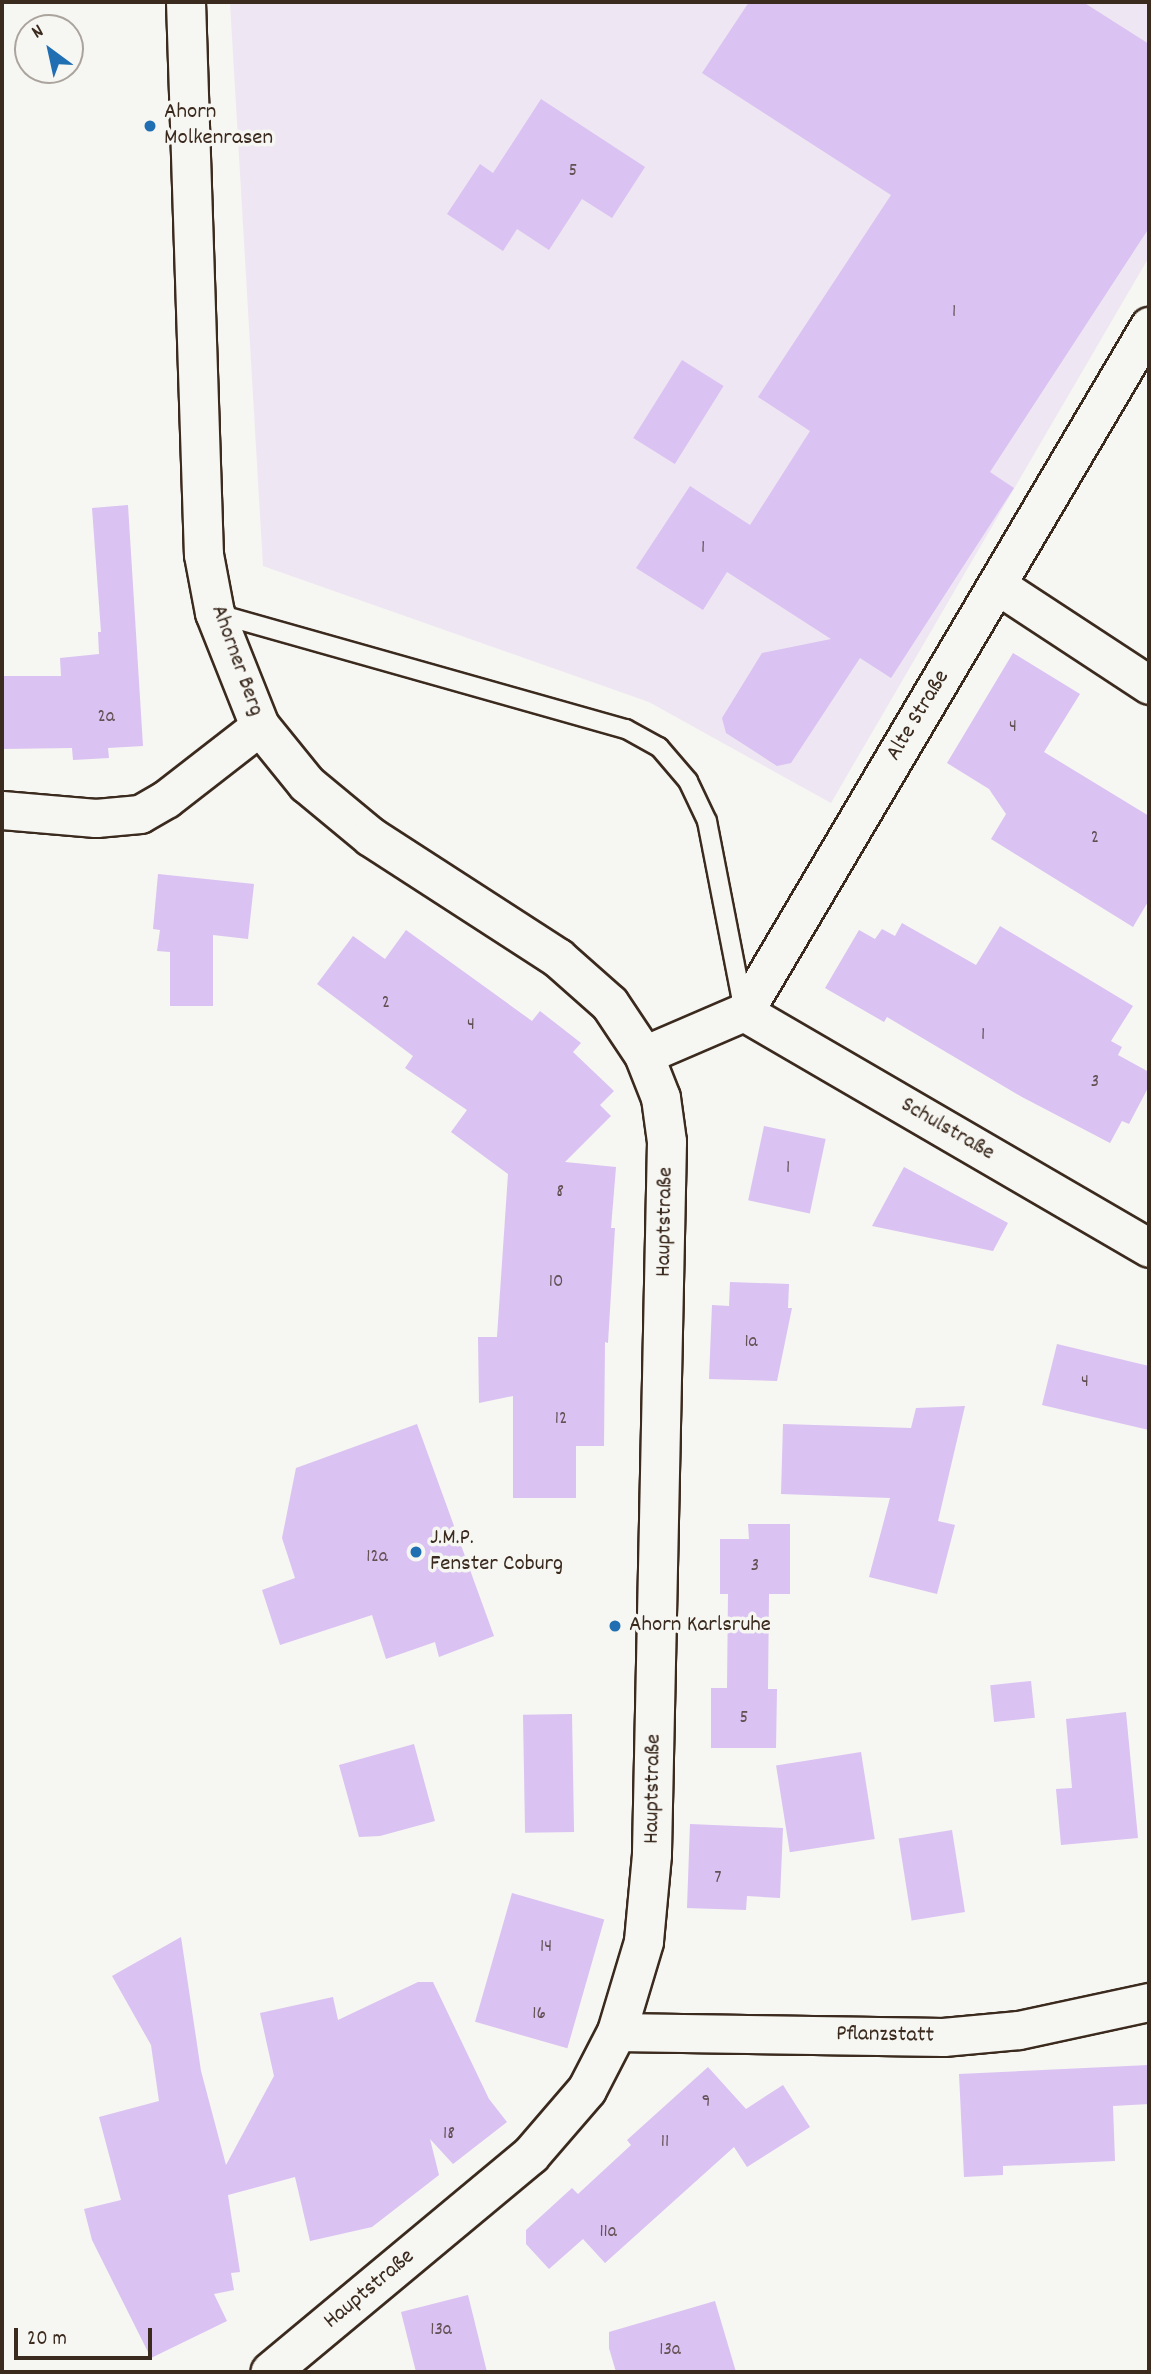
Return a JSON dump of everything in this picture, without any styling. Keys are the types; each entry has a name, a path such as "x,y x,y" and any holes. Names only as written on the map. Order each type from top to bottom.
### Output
{"street":[{"name":"Ahorner Berg","path":"186,2 204,555 215,613 260,726 307,784 371,837 558,958 610,1004 644,1055"},
{"name":"Alte Straße","path":"744,1012 1149,326"},
{"path":"997,585 1149,685"},
{"path":"2,810 96,818 140,814 166,799 260,726"},
{"path":"644,1055 744,1012"},
{"name":"Schulstraße","path":"744,1012 1149,1248"},
{"name":"Hauptstraße","path":"271,2372 531,2155 587,2090 617,2032 644,1942 652,1855 667,1142 661,1098 644,1055"},
{"name":"Pflanzstatt","path":"617,2032 943,2037 1019,2030 1149,2002"}],"lane":[{"path":"215,613 626,729 659,747 688,781 707,821 744,1012"}],"shaded area":[{"path":"230,2 1149,2 1149,257 831,803 649,702 263,566"}],"building":[{"path":"749,2 1083,2 1149,44 1149,228 990,472 1014,488 891,678 860,658 791,763 777,766 726,733 722,718 762,653 831,639 727,572 703,610 636,568 690,486 750,525 810,431 758,397 891,195 702,73"},
{"path":"541,99 645,167 612,218 582,199 549,250 517,229 503,251 447,214 480,164 493,173"},
{"path":"682,360 724,386 675,464 633,438"},
{"path":"128,505 143,746 108,748 109,758 73,760 72,748 2,749 2,676 61,676 60,658 99,654 98,632 101,632 92,508"},
{"path":"1013,653 1080,694 1044,752 1149,816 1149,900 1133,927 991,839 1006,814 989,789 947,763"},
{"path":"158,874 254,884 248,939 213,935 213,1006 170,1006 170,952 157,951 160,930 153,929"},
{"path":"902,923 976,965 1000,926 1133,1006 1111,1041 1122,1047 1118,1055 1149,1072 1149,1086 1129,1124 1122,1121 1110,1143 1022,1097 887,1017 884,1022 825,988 859,930 875,939 882,929 895,936"},
{"path":"406,930 532,1021 540,1011 581,1043 573,1052 614,1091 600,1105 611,1116 565,1162 616,1167 611,1228 615,1228 608,1343 605,1342 604,1446 576,1446 576,1498 513,1498 513,1396 479,1403 478,1337 497,1337 508,1174 451,1132 467,1110 405,1068 413,1056 317,984 353,936 385,959"},
{"path":"764,1126 826,1139 810,1213 748,1200"},
{"path":"904,1167 1008,1223 993,1251 872,1226"},
{"path":"730,1282 789,1284 788,1308 792,1308 777,1381 709,1379 712,1305 729,1306"},
{"path":"1057,1344 1149,1366 1149,1430 1042,1405"},
{"path":"965,1406 938,1521 955,1525 937,1594 869,1577 890,1498 781,1494 783,1424 911,1428 916,1408"},
{"path":"417,1424 494,1636 439,1657 435,1642 386,1659 372,1615 280,1645 262,1590 295,1578 282,1538 296,1468"},
{"path":"748,1524 790,1524 790,1594 769,1594 768,1689 777,1689 776,1748 711,1748 711,1688 727,1688 728,1594 720,1594 720,1539 749,1539"},
{"path":"1031,1681 1035,1718 994,1722 990,1685"},
{"path":"1126,1712 1138,1838 1061,1845 1056,1789 1072,1788 1066,1719"},
{"path":"572,1714 574,1832 525,1833 523,1715"},
{"path":"414,1744 435,1821 380,1836 359,1837 339,1765"},
{"path":"861,1752 875,1839 790,1852 776,1765"},
{"path":"690,1824 783,1828 780,1898 747,1896 746,1910 687,1908"},
{"path":"952,1830 965,1912 912,1920 899,1838"},
{"path":"512,1893 604,1919 567,2048 475,2022"},
{"path":"181,1937 201,2071 226,2165 274,2076 260,2013 333,1997 338,2020 418,1982 433,1982 489,2099 507,2122 453,2164 430,2139 439,2175 372,2227 310,2241 295,2177 228,2195 240,2272 231,2273 234,2290 214,2294 227,2321 151,2358 92,2240 84,2209 121,2200 99,2117 159,2101 151,2045 112,1976"},
{"path":"1149,2065 1149,2104 1113,2106 1115,2161 1003,2166 1003,2175 964,2177 959,2074"},
{"path":"708,2067 746,2109 783,2085 810,2127 747,2167 734,2147 605,2263 583,2239 549,2269 526,2244 526,2230 572,2188 578,2194 631,2145 627,2140"},
{"path":"468,2295 487,2372 416,2372 401,2312"},
{"path":"715,2301 736,2372 616,2372 609,2348 609,2332"}],"place":[{"name":"Ahorn Molkenrasen","path":"150,126"},
{"name":"J.M.P. Fenster Coburg","path":"416,1552"},
{"name":"Ahorn Karlsruhe","path":"615,1626"}]}
